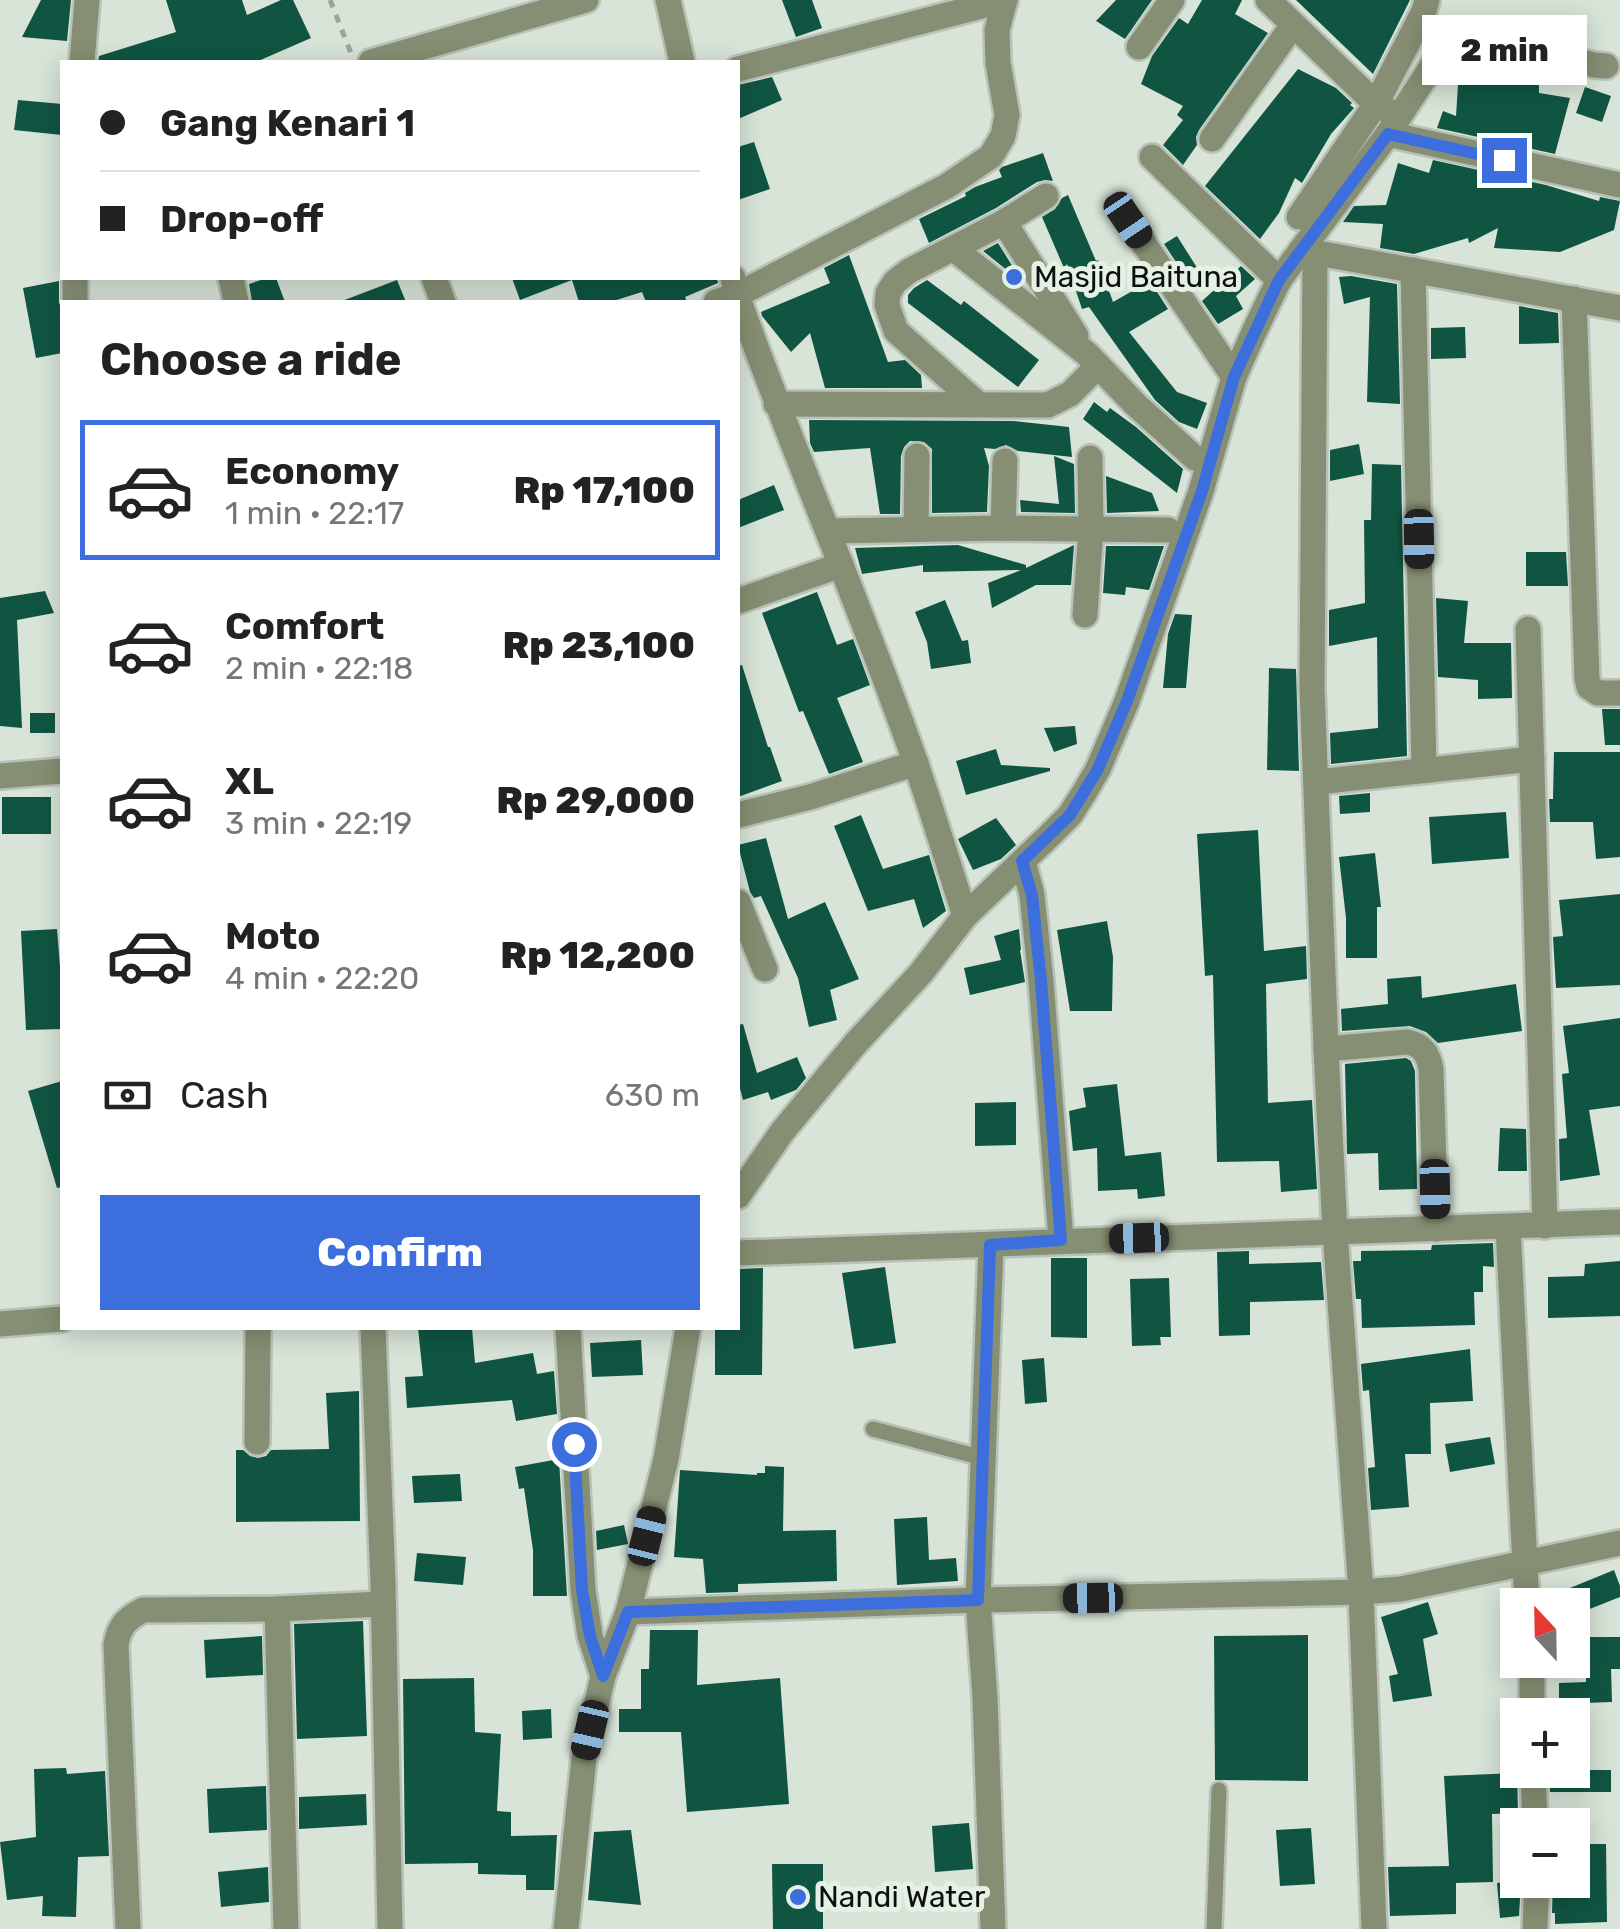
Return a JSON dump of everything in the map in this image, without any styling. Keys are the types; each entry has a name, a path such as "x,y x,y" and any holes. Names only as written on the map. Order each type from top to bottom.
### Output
{"street":[{"path":"82,60 87,0"},
{"path":"378,60 586,0"},
{"path":"668,0 682,60"},
{"path":"729,292 947,186 991,156 1003,136 1007,116 997,30 1005,0 740,68"},
{"path":"1140,47 1172,0"},
{"path":"1268,0 1388,118 1620,186"},
{"path":"740,1193 824,1080 921,973 965,916 1070,815 1084,793 1127,701 1202,491 1234,377 1279,280 1308,252 1388,118 1427,0"},
{"path":"1212,139 1293,25"},
{"path":"1299,217 1388,118 1444,46 1461,34 1470,32 1606,66"},
{"path":"1152,157 1279,280"},
{"path":"978,404 896,330 887,306 888,293 909,271 1046,196"},
{"path":"1128,220 1234,377"},
{"path":"1004,222 1093,360"},
{"path":"954,249 1093,360 1195,458"},
{"path":"1308,252 1620,308"},
{"path":"1308,252 1312,688 1326,1050 1361,1592 1374,1929"},
{"path":"1413,270 1424,769"},
{"path":"1574,298 1587,679 1589,687 1598,693 1620,693"},
{"path":"740,318 828,530 916,764 965,916"},
{"path":"776,404 1048,405 1059,401 1093,360"},
{"path":"916,529 917,456"},
{"path":"1085,615 1091,530 1090,458"},
{"path":"1003,528 1005,461"},
{"path":"828,530 1168,530"},
{"path":"740,600 841,565"},
{"path":"1528,630 1545,1226"},
{"path":"1317,782 1532,759"},
{"path":"740,814 916,764"},
{"path":"0,776 60,771"},
{"path":"1022,861 1032,895 1041,981 1061,1240"},
{"path":"740,907 764,969"},
{"path":"1326,1050 1407,1042 1424,1050 1431,1070 1436,1229"},
{"path":"740,1253 1620,1222"},
{"path":"1508,1227 1526,1588"},
{"path":"990,1245 978,1600 992,1929"},
{"path":"0,1324 60,1319"},
{"path":"257,1442 258,1330"},
{"path":"373,1330 390,1929"},
{"path":"568,1330 582,1590 590,1636 603,1676"},
{"path":"566,1929 584,1758 603,1676 628,1612 666,1459 688,1330"},
{"path":"628,1612 1361,1592 1401,1589 1620,1543"},
{"path":"128,1929 116,1645 119,1628 144,1610 382,1604"},
{"path":"276,1609 286,1929"},
{"path":"1535,1929 1536,1898"}],"lane":[{"path":"873,1429 983,1458"},
{"path":"1214,1929 1219,1790"}],"path":[{"path":"330,0 353,60"}],"building":[{"path":"41,0 71,0 67,41 22,37"},
{"path":"166,0 242,0 247,15 281,0 293,0 311,38 261,60 98,60 99,56 176,32"},
{"path":"782,0 812,0 822,28 796,37"},
{"path":"1116,0 1152,0 1125,39 1096,21"},
{"path":"1202,0 1242,0 1235,14 1268,33 1199,130 1197,145 1183,165 1163,145 1183,120 1177,115 1183,106 1141,84 1152,56 1179,18 1188,24"},
{"path":"1296,0 1410,0 1373,74"},
{"path":"1298,69 1336,88 1354,108 1331,134 1302,183 1295,178 1279,213 1260,239 1205,186"},
{"path":"1459,69 1511,71 1511,77 1539,79 1539,93 1570,98 1555,154 1437,128 1443,111 1456,116"},
{"path":"772,77 782,100 740,118 740,85"},
{"path":"1585,87 1611,96 1602,122 1576,113"},
{"path":"18,100 60,104 60,135 14,130"},
{"path":"754,142 770,189 740,199 740,146"},
{"path":"1043,153 1053,181 1037,182 929,243 919,219 966,196 975,187 1002,177 1002,167"},
{"path":"1433,160 1599,201 1600,197 1620,201 1614,230 1560,252 1494,248 1498,228 1469,243 1468,238 1414,254 1380,248 1383,224 1343,222 1354,206 1386,205 1398,163 1429,173"},
{"path":"1068,195 1113,302 1150,281 1168,309 1129,332 1177,392 1207,403 1197,429 1179,422 1155,400 1089,307 1082,309 1067,264 1064,268 1042,217"},
{"path":"1177,236 1208,285 1196,292 1164,244"},
{"path":"998,243 1023,283 983,251"},
{"path":"849,255 888,362 905,360 921,375 922,388 825,388 810,333 791,352 762,316 761,312 830,283 824,268"},
{"path":"1241,266 1255,279 1236,296 1243,309 1218,324 1202,301"},
{"path":"1339,277 1397,284 1400,404 1367,402 1370,297 1344,304"},
{"path":"277,280 284,300 252,300 249,284"},
{"path":"397,280 405,300 345,300"},
{"path":"513,280 572,280 520,300"},
{"path":"572,280 718,283 685,297 686,300 645,300 642,292 616,300 578,300"},
{"path":"927,280 961,305 964,301 1039,360 1018,387 908,303 908,295"},
{"path":"59,281 60,353 36,358 23,288"},
{"path":"1519,306 1558,313 1559,343 1519,344"},
{"path":"1465,327 1466,358 1431,359 1431,328"},
{"path":"1094,402 1107,412 1110,408 1136,427 1183,469 1177,493 1083,419"},
{"path":"809,420 1014,421 1069,427 1072,457 1018,451 1006,445 984,448 989,466 987,512 932,513 932,449 924,442 910,441 901,456 900,514 880,514 870,448 814,452"},
{"path":"1359,444 1364,474 1330,481 1330,450"},
{"path":"1054,456 1074,464 1075,513 1021,512 1020,500 1059,504"},
{"path":"1372,464 1401,465 1407,756 1331,764 1330,733 1378,728 1377,637 1329,646 1329,610 1365,603 1364,520 1371,520"},
{"path":"1106,476 1152,493 1159,511 1107,513"},
{"path":"774,485 784,510 740,527 740,499"},
{"path":"958,545 1026,568 1074,545 1071,585 1036,585 992,608 988,583 1021,570 923,572 923,565 862,574 855,548"},
{"path":"1106,546 1164,546 1149,590 1126,587 1125,595 1103,593"},
{"path":"1526,552 1566,552 1568,586 1526,586"},
{"path":"45,591 54,613 17,620 22,728 0,726 0,598"},
{"path":"817,592 837,645 853,639 870,685 837,698 863,762 829,774 803,711 799,712 762,613"},
{"path":"1436,598 1468,601 1464,643 1511,643 1512,698 1478,699 1478,680 1438,677"},
{"path":"945,600 962,641 968,640 971,663 931,669 927,642 915,612"},
{"path":"1175,614 1192,615 1186,688 1163,688 1168,634"},
{"path":"740,666 782,781 740,796"},
{"path":"1269,668 1296,669 1299,771 1267,770"},
{"path":"1602,709 1620,709 1620,745 1605,745"},
{"path":"30,713 55,713 55,733 30,733"},
{"path":"1075,726 1077,744 1054,752 1044,728"},
{"path":"996,749 1001,765 1050,771 966,795 956,761"},
{"path":"1554,752 1620,752 1620,857 1596,859 1593,822 1550,822"},
{"path":"1370,793 1370,812 1340,814 1339,796"},
{"path":"2,797 51,797 51,834 2,834"},
{"path":"1506,812 1509,858 1432,864 1429,817"},
{"path":"861,815 883,869 929,855 946,911 923,928 914,899 868,911 834,826"},
{"path":"996,818 1016,845 1001,859 973,870 958,839"},
{"path":"1258,830 1264,951 1306,946 1307,979 1266,984 1268,1103 1312,1100 1317,1189 1281,1192 1279,1161 1217,1162 1213,975 1205,976 1197,834"},
{"path":"766,838 788,919 825,902 859,979 830,990 837,1020 809,1027 798,978 761,896 754,898 750,892 740,844"},
{"path":"1375,853 1381,907 1377,907 1377,958 1346,958 1339,857"},
{"path":"1620,894 1620,985 1556,988 1553,937 1563,936 1559,900"},
{"path":"1107,921 1113,957 1112,1011 1070,1011 1057,930"},
{"path":"57,929 60,1029 26,1030 21,931"},
{"path":"1019,929 1025,982 970,995 964,968 1001,960 994,936"},
{"path":"1421,976 1422,998 1516,984 1522,1031 1438,1043 1426,1032 1410,1026 1342,1031 1341,1009 1388,1004 1387,979"},
{"path":"1620,1018 1620,1106 1589,1110 1600,1175 1560,1181 1559,1139 1567,1138 1562,1074 1569,1073 1563,1026"},
{"path":"743,1024 757,1073 797,1057 806,1078 796,1090 771,1100 768,1092 743,1100"},
{"path":"1406,1058 1415,1071 1417,1189 1379,1190 1378,1153 1347,1154 1345,1064"},
{"path":"60,1082 60,1187 57,1188 28,1091"},
{"path":"1117,1084 1125,1156 1161,1152 1165,1196 1138,1199 1137,1189 1098,1191 1097,1148 1073,1151 1069,1111 1086,1107 1083,1088"},
{"path":"1016,1102 1016,1145 975,1146 975,1103"},
{"path":"1500,1128 1526,1129 1527,1171 1498,1171"},
{"path":"1493,1243 1494,1267 1483,1266 1483,1292 1474,1292 1475,1325 1362,1328 1353,1261 1361,1261 1361,1251 1431,1250 1432,1245"},
{"path":"1249,1251 1249,1264 1321,1262 1324,1300 1250,1302 1250,1335 1219,1336 1217,1252"},
{"path":"1051,1258 1087,1258 1087,1338 1051,1337"},
{"path":"1620,1261 1620,1316 1548,1318 1548,1277 1584,1276 1585,1264"},
{"path":"885,1267 896,1343 854,1349 842,1273"},
{"path":"763,1268 762,1375 715,1375 715,1330 740,1330 740,1269"},
{"path":"1169,1278 1171,1337 1160,1337 1161,1345 1132,1346 1130,1279"},
{"path":"418,1330 472,1330 475,1363 533,1353 537,1374 554,1371 557,1414 516,1421 512,1400 407,1408 405,1377 423,1376"},
{"path":"641,1340 643,1375 592,1377 590,1343"},
{"path":"1470,1349 1473,1401 1430,1403 1431,1454 1405,1454 1409,1507 1371,1510 1368,1468 1375,1467 1369,1390 1363,1391 1361,1364"},
{"path":"1044,1358 1047,1402 1025,1404 1022,1360"},
{"path":"359,1391 360,1521 236,1522 236,1450 258,1458 271,1450 329,1449 326,1393"},
{"path":"1490,1437 1495,1464 1450,1472 1445,1444"},
{"path":"559,1459 567,1596 533,1596 533,1550 524,1488 519,1489 515,1467"},
{"path":"765,1466 784,1467 783,1531 836,1530 837,1581 738,1584 738,1592 706,1593 703,1559 674,1557 680,1470 757,1475 765,1473"},
{"path":"460,1474 462,1501 414,1503 412,1476"},
{"path":"927,1517 929,1560 956,1558 958,1581 897,1585 894,1519"},
{"path":"624,1525 628,1544 597,1550 596,1531"},
{"path":"417,1553 466,1557 463,1585 414,1581"},
{"path":"1614,1570 1620,1597 1590,1609 1590,1588 1570,1588"},
{"path":"1428,1602 1438,1634 1423,1639 1432,1696 1393,1702 1389,1676 1398,1674 1381,1617"},
{"path":"363,1621 367,1736 297,1739 294,1624"},
{"path":"650,1630 698,1630 697,1685 780,1678 789,1804 687,1812 681,1732 619,1732 619,1709 641,1709 641,1669 649,1669"},
{"path":"1308,1635 1308,1781 1215,1780 1214,1636"},
{"path":"262,1636 263,1675 206,1678 204,1640"},
{"path":"1590,1637 1620,1637 1620,1669 1611,1669 1612,1702 1559,1698 1559,1683 1586,1682 1590,1678"},
{"path":"474,1678 475,1732 501,1734 497,1811 511,1812 511,1836 557,1835 554,1890 526,1890 526,1875 478,1874 478,1863 405,1864 403,1679"},
{"path":"551,1709 552,1738 523,1740 522,1711"},
{"path":"66,1768 67,1774 105,1771 109,1856 78,1857 76,1917 42,1916 43,1896 7,1900 0,1842 36,1837 34,1769"},
{"path":"1590,1770 1611,1770 1611,1792 1550,1792 1550,1788 1590,1788"},
{"path":"1500,1774 1500,1788 1517,1788 1518,1808 1500,1808 1500,1814 1492,1814 1493,1882 1456,1883 1456,1914 1390,1916 1388,1867 1449,1866 1444,1776"},
{"path":"266,1786 267,1830 209,1833 207,1789"},
{"path":"366,1794 367,1825 299,1829 299,1797"},
{"path":"969,1823 973,1869 935,1872 932,1826"},
{"path":"1311,1828 1315,1884 1280,1886 1276,1830"},
{"path":"631,1830 641,1905 588,1900 594,1832"},
{"path":"1590,1844 1606,1844 1607,1922 1555,1924 1552,1898 1590,1898"},
{"name":"Nandi Water","path":"772,1864 823,1864 823,1929 773,1929"},
{"path":"268,1867 269,1902 221,1907 218,1872"},
{"path":"1497,1883 1500,1898 1520,1898 1519,1916 1500,1918"}],"place":[{"name":"Masjid Baituna","path":"1014,277"},
{"name":"Nandi Water","path":"798,1897"}],"route":[{"path":"574,1444 582,1590 590,1636 603,1676 628,1612 978,1600 990,1245 1061,1240 1041,981 1032,895 1022,861 1070,815 1098,769 1127,701 1202,491 1234,377 1279,280 1388,134 1504,160"}]}
